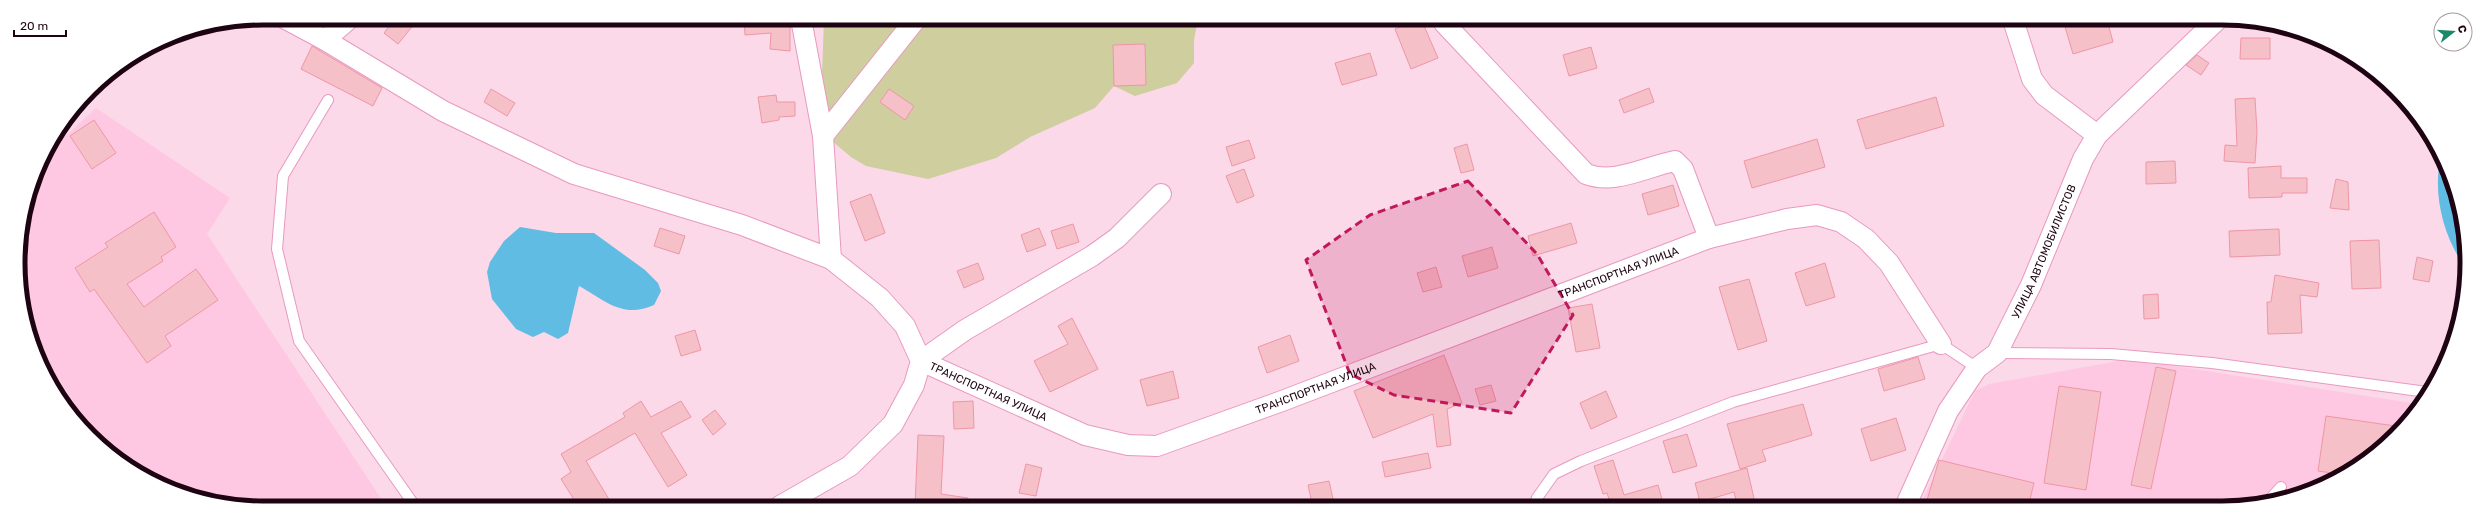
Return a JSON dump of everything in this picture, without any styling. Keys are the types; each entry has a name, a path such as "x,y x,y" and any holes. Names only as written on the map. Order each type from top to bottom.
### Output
{"street":[{"path":"297,25 325,40 443,111 574,174 742,225 831,259 880,298 905,326 921,361 914,385 893,424 850,466 789,501"},
{"path":"325,40 342,25"},
{"path":"802,25 823,136 831,259"},
{"path":"823,136 911,25"},
{"path":"1446,25 1586,174 1599,179 1609,179 1653,166 1675,162 1679,165 1683,169 1690,184 1709,238"},
{"path":"2015,25 2032,79 2044,95 2097,135"},
{"name":"УЛИЦА АВТОМОБИЛИСТОВ","path":"1908,501 1948,411 1977,368 1997,353 2031,285 2083,159 2097,135 2212,25"},
{"name":"ТРАНСПОРТНАЯ УЛИЦА","path":"921,361 965,330 1092,256 1117,238 1161,194"},
{"name":"ТРАНСПОРТНАЯ УЛИЦА","path":"921,361 1085,435 1128,445 1158,446 1282,401 1709,238 1787,219 1817,215 1841,222 1866,239 1890,263 1941,344"}],"lane":[{"path":"328,100 283,176 277,249 299,341 411,501"},
{"path":"1536,501 1554,474 1733,402 1941,344 1977,368"},
{"path":"1997,353 2112,354 2212,363 2422,391"},
{"path":"2273,495 2280,487"}],"highlighted area":[{"path":"1468,181 1537,254 1573,315 1511,413 1394,395 1350,374 1306,260 1370,215"}],"shaded area":[{"path":"96,108 230,198 207,234 383,501 263,501 232,499 201,493 172,483 144,469 118,452 88,424 43,354 33,325 27,294 25,263 26,247 27,232 33,201 43,172 57,144"},
{"path":"2130,359 2414,403 2401,420 2379,442 2354,461 2313,483 2284,493 2253,499 2222,501 1922,501 1975,391 1989,384"}],"green space":[{"path":"824,25 1197,25 1194,40 1194,63 1177,83 1135,96 1114,86 1095,108 1030,137 996,158 928,179 866,166 851,157 820,131"}],"water":[{"path":"2439,167 2452,201 2458,232 2460,259 2450,241 2442,215 2439,202 2438,175"},
{"path":"520,227 556,233 594,233 645,270 658,283 661,291 654,305 643,309 624,309 606,302 579,286 568,333 558,339 544,332 533,337 516,329 492,299 487,272 490,262 504,241"}],"building":[{"path":"390,25 413,25 398,44 384,33"},
{"path":"744,25 790,25 790,51 770,49 771,33 745,35"},
{"path":"1405,25 1424,25 1438,58 1411,69 1395,29"},
{"path":"2064,25 2108,25 2113,42 2073,54"},
{"path":"2241,38 2270,38 2270,59 2240,59"},
{"path":"1145,44 1146,85 1114,86 1113,45"},
{"path":"312,46 382,88 373,106 301,69"},
{"path":"1591,47 1597,68 1569,76 1563,55"},
{"path":"1370,53 1377,75 1342,85 1335,63"},
{"path":"2197,55 2209,63 2201,75 2186,65"},
{"path":"1649,88 1654,102 1624,113 1619,100"},
{"path":"491,89 515,103 507,116 484,102"},
{"path":"889,89 914,106 905,120 880,102"},
{"path":"776,95 777,102 795,102 795,116 779,117 779,120 762,123 758,97"},
{"path":"1936,97 1944,126 1866,149 1857,120"},
{"path":"2255,98 2257,132 2255,163 2224,161 2225,145 2237,146 2235,99"},
{"path":"94,120 116,153 92,169 70,136"},
{"path":"1817,139 1825,167 1752,188 1744,161"},
{"path":"1249,140 1255,158 1232,166 1226,147"},
{"path":"1467,144 1474,170 1461,173 1454,148"},
{"path":"2175,161 2176,183 2146,184 2146,162"},
{"path":"2281,166 2281,178 2307,178 2307,193 2282,193 2282,197 2249,198 2248,168"},
{"path":"1244,169 1254,196 1237,203 1226,176"},
{"path":"2336,179 2348,182 2349,210 2330,208"},
{"path":"1673,185 1679,206 1648,215 1642,194"},
{"path":"871,194 885,233 865,241 850,202"},
{"path":"154,212 176,247 161,257 163,261 127,284 144,307 196,269 218,300 165,336 171,346 147,363 94,289 90,292 75,268 108,247 105,243"},
{"path":"1571,223 1577,243 1533,256 1528,236"},
{"path":"1073,224 1079,242 1057,249 1051,231"},
{"path":"660,228 685,236 679,254 654,246"},
{"path":"1039,228 1046,245 1027,252 1021,235"},
{"path":"2279,229 2280,255 2230,257 2229,231"},
{"path":"2379,240 2381,288 2352,289 2350,241"},
{"path":"1492,247 1498,268 1468,277 1462,256"},
{"path":"2417,257 2433,261 2429,282 2413,279"},
{"path":"978,263 984,279 964,288 957,271"},
{"path":"1825,263 1835,297 1806,306 1795,273"},
{"path":"1436,267 1442,287 1423,292 1417,273"},
{"path":"2275,275 2319,283 2317,297 2300,295 2302,333 2268,334 2267,302 2271,302"},
{"path":"1749,279 1767,341 1738,350 1719,287"},
{"path":"2158,294 2159,318 2144,319 2143,295"},
{"path":"1592,304 1600,348 1576,352 1568,308"},
{"path":"1072,318 1098,369 1050,392 1034,361 1068,344 1058,326"},
{"path":"695,330 701,350 681,356 675,336"},
{"path":"1290,335 1299,361 1267,373 1258,347"},
{"path":"1444,355 1462,403 1447,409 1451,445 1437,447 1433,414 1373,438 1354,391"},
{"path":"1918,357 1925,379 1884,391 1878,369"},
{"path":"2156,367 2176,371 2151,489 2131,485"},
{"path":"1173,371 1179,398 1147,406 1140,380"},
{"path":"1491,385 1496,401 1480,405 1475,389"},
{"path":"2059,386 2101,392 2086,490 2044,483"},
{"path":"1606,391 1617,417 1591,429 1580,403"},
{"path":"641,401 651,417 681,401 691,417 661,433 687,475 668,487 635,433 586,461 610,501 575,501 561,479 571,472 561,454 625,417 623,413"},
{"path":"973,401 974,428 954,429 953,402"},
{"path":"1803,404 1812,435 1762,450 1766,461 1740,469 1727,424"},
{"path":"715,410 726,424 713,435 702,420"},
{"path":"2326,416 2395,426 2367,452 2341,469 2333,473 2318,471"},
{"path":"1896,418 1906,450 1871,461 1861,429"},
{"path":"1687,434 1697,466 1673,473 1663,441"},
{"path":"918,435 944,436 941,494 968,498 968,501 915,501"},
{"path":"1428,453 1431,468 1385,477 1382,462"},
{"path":"1613,460 1624,495 1658,485 1662,501 1602,501 1609,499 1607,493 1603,494 1594,466"},
{"path":"1939,460 2034,483 2030,501 1927,501"},
{"path":"1026,464 1042,468 1036,496 1019,493"},
{"path":"1747,468 1755,501 1736,501 1734,492 1700,501 1695,483"},
{"path":"1329,481 1333,499 1312,501 1308,485"}]}
